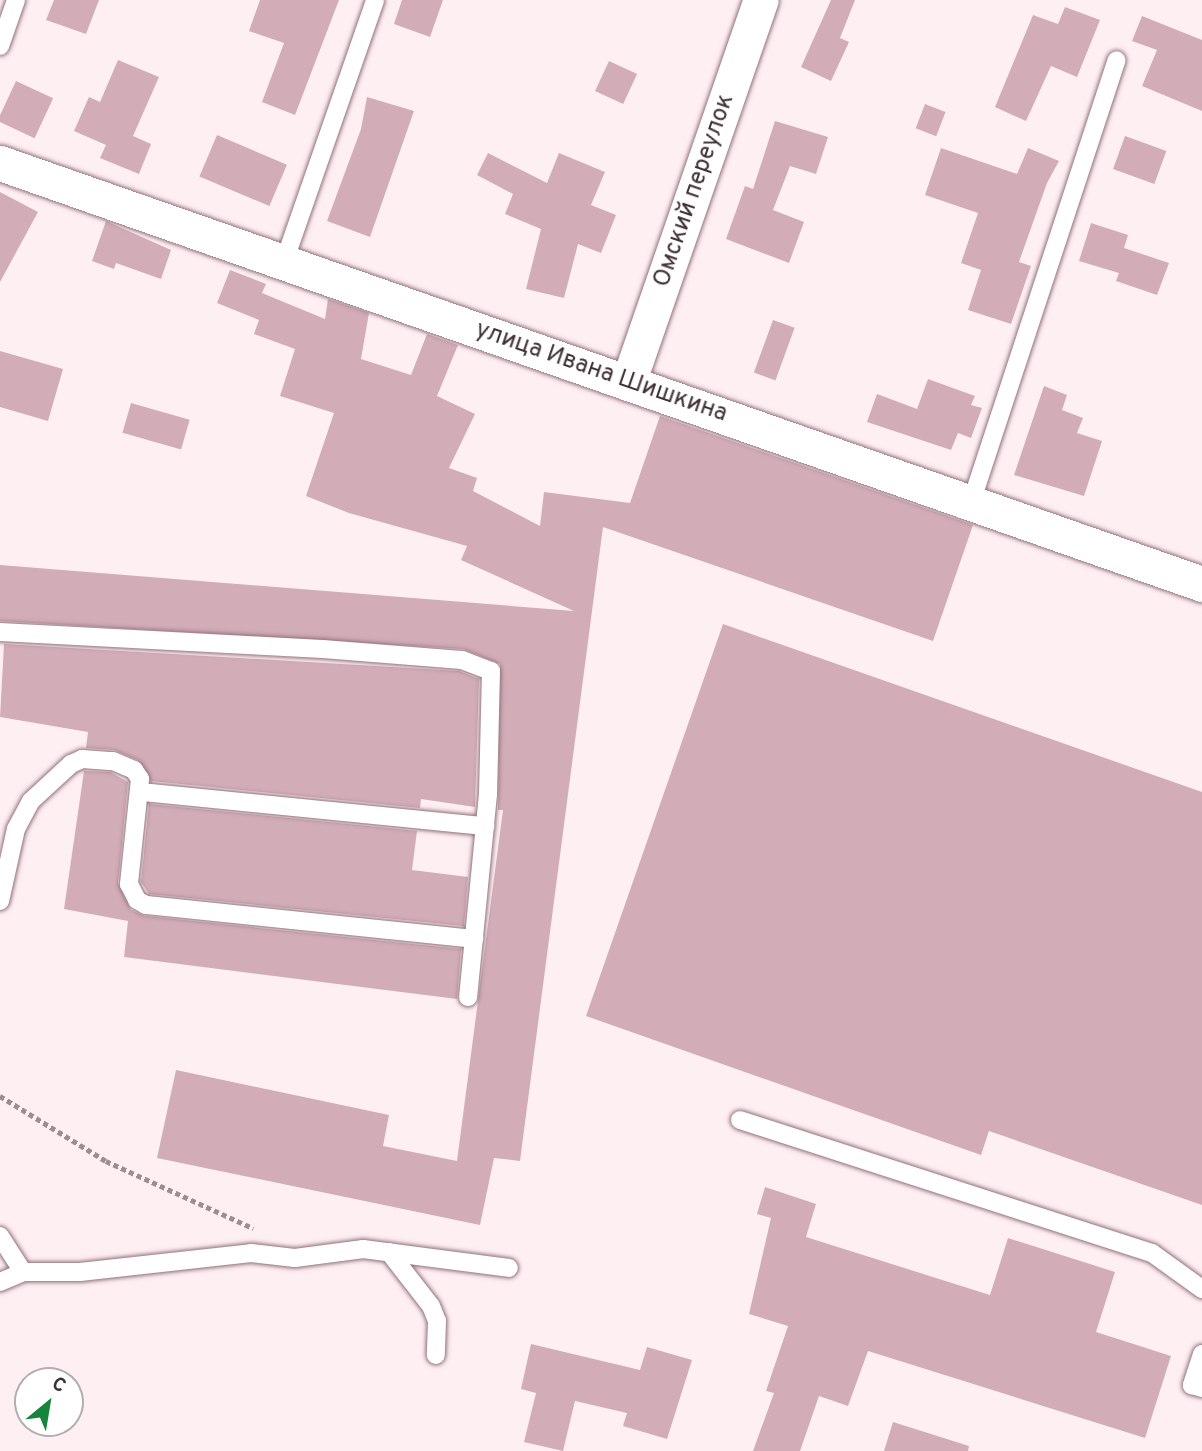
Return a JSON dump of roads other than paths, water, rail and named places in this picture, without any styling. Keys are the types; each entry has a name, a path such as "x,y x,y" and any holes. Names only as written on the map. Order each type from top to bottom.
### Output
{"street":[{"name":"Омский переулок","path":"628,383 761,0"},
{"name":"улица Ивана Шишкина","path":"0,163 1202,584"}],"lane":[{"path":"0,46 16,0"},
{"path":"284,262 375,0"},
{"path":"971,503 1117,60"},
{"path":"0,632 323,649 484,666 494,678 485,826 468,998"},
{"path":"0,901 16,829 31,801 54,776 82,759 113,761 134,770 142,792 129,884 137,900 146,905 474,939"},
{"path":"142,792 485,826"},
{"path":"740,1120 1152,1253 1202,1289"},
{"path":"0,1236 23,1272"},
{"path":"0,1282 23,1272 80,1272 251,1253 295,1258 363,1249 509,1268"},
{"path":"389,1252 431,1306 437,1321 436,1355"},
{"path":"1202,1354 1192,1385 1202,1388"}]}
